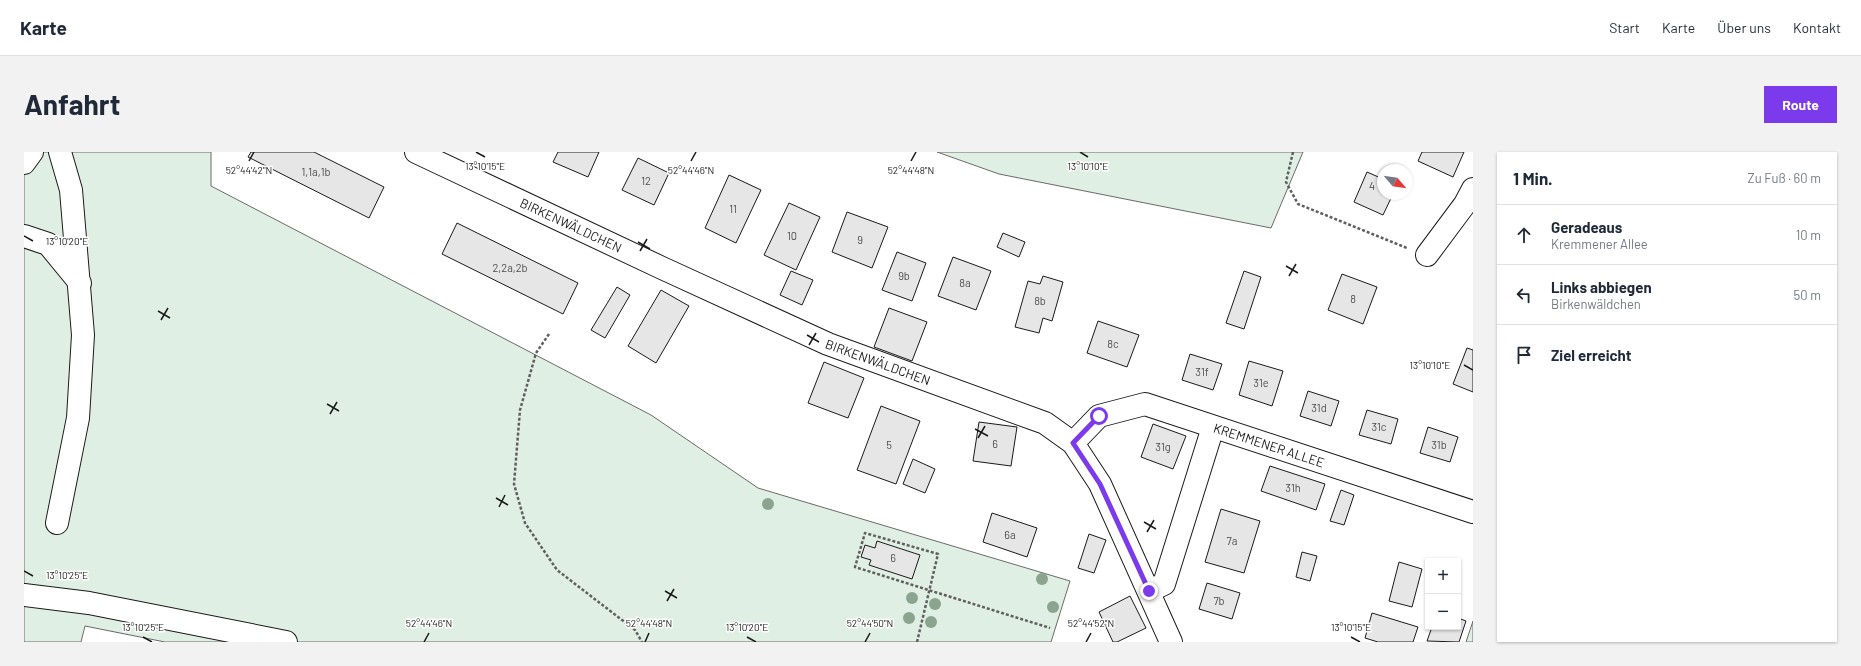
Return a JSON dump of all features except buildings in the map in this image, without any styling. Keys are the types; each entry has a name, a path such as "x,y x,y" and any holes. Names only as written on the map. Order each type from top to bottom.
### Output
{"street":[{"path":"24,163 32,152"},
{"path":"57,523 78,418 83,335 80,283 71,190 60,152"},
{"name":"BIRKENWÄLDCHEN","path":"416,152 662,268 828,344 1045,423 1073,443 1100,484 1171,642"},
{"path":"1426,256 1465,204 1473,189"},
{"path":"24,236 48,244 80,283"},
{"name":"KREMMENER ALLEE","path":"1073,443 1099,416 1145,404 1473,512"},
{"path":"1149,591 1164,584 1213,427"},
{"path":"24,595 89,603 286,642"}],"path":[{"path":"1292,152 1286,182 1298,204 1426,256"},
{"path":"548,334 536,353 520,410 514,484 525,523 557,570 635,630 642,642"},
{"path":"916,642 930,590 938,554 865,534 855,567 930,590 1050,628"}],"green space":[{"path":"24,152 211,152 211,186 651,415 758,488 1070,581 1051,642 165,642 85,626 81,642 24,642"},
{"path":"937,152 1303,152 1271,228 999,174"},
{"path":"1473,621 1473,642 1466,642"}],"route":[{"path":"1099,416 1073,443 1100,484 1149,591"}]}
